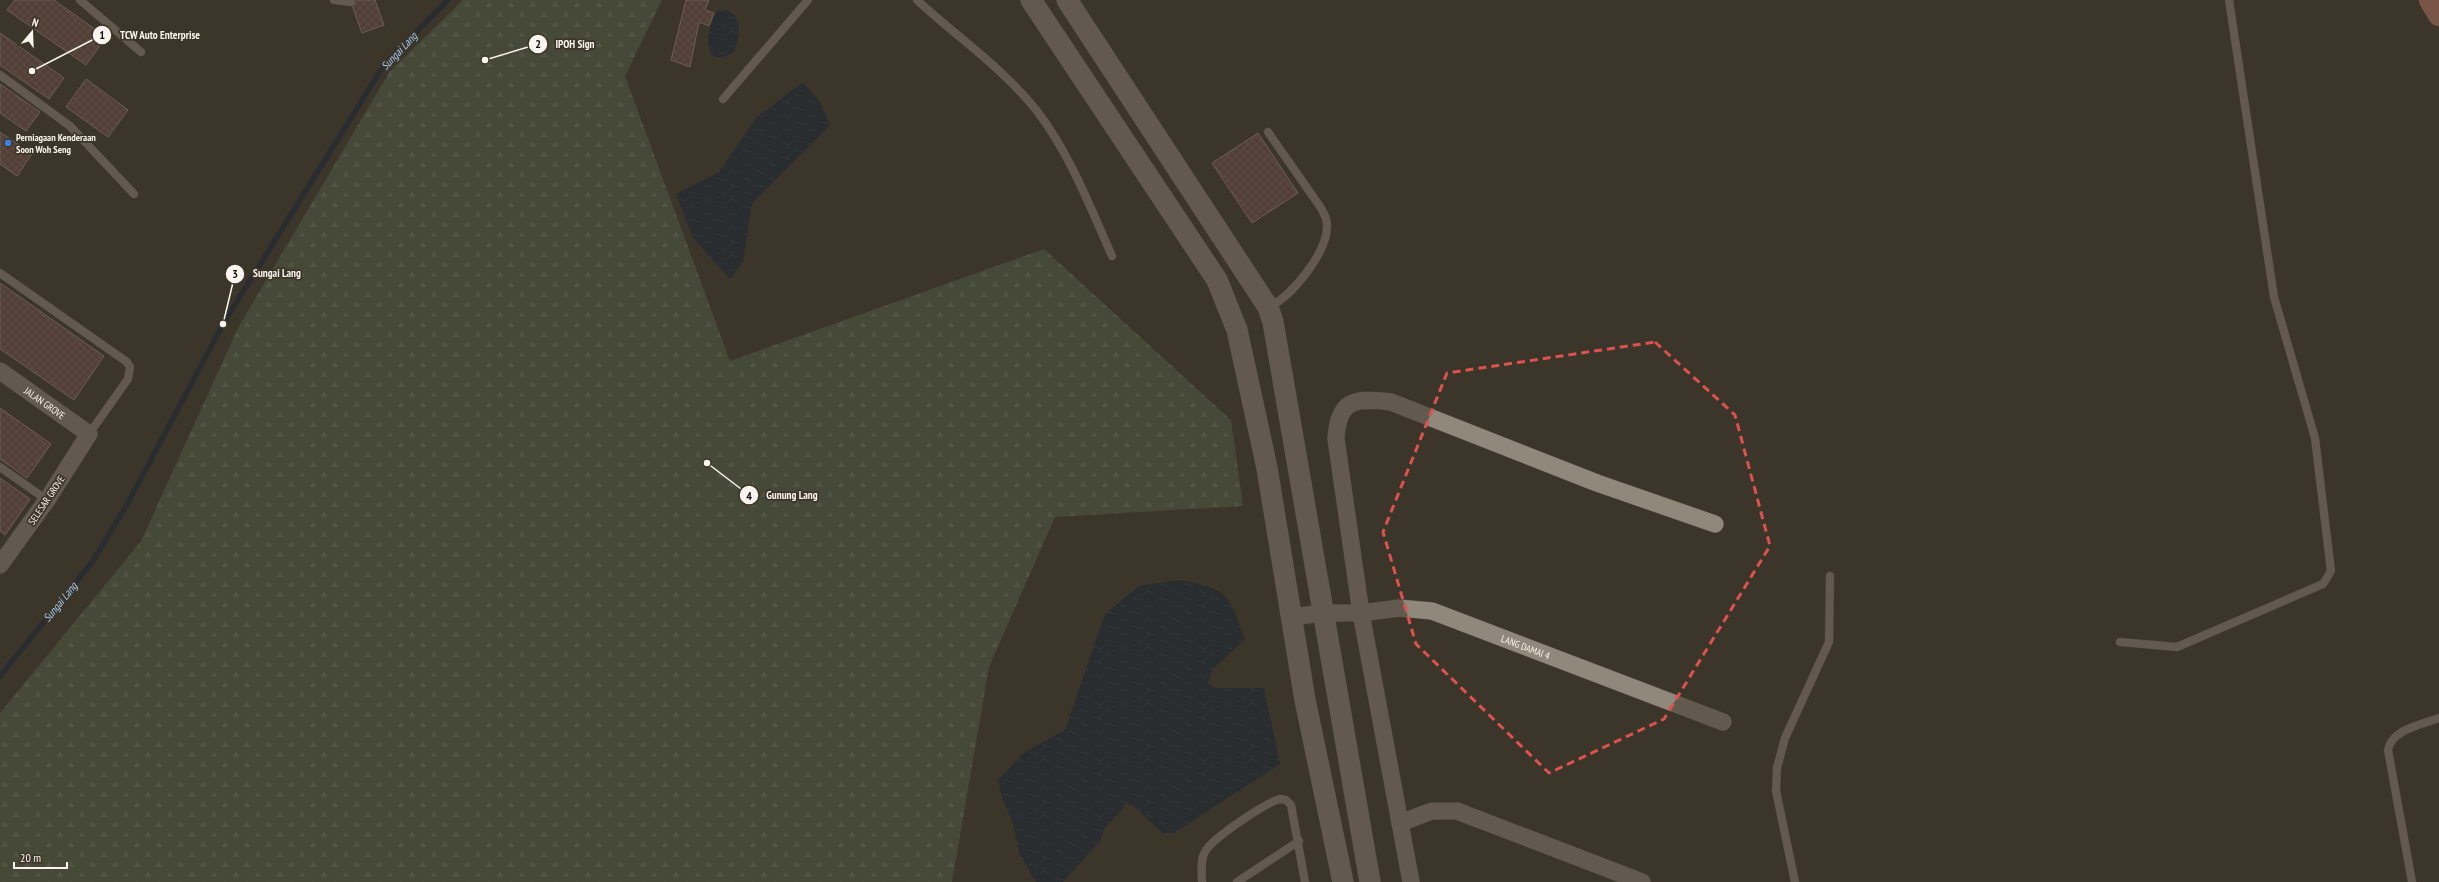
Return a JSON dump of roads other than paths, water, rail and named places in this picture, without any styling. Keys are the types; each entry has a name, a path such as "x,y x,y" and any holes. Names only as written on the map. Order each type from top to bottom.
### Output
{"main road":[{"path":"2430,0 2439,15"}],"street":[{"path":"1031,0 1217,280 1237,330 1267,468 1305,700 1343,882"},
{"path":"1067,0 1268,307 1274,330 1370,882"},
{"name":"JALAN GROVE","path":"0,371 89,434"},
{"path":"1411,882 1361,613 1336,439 1337,422 1345,407 1364,399 1391,402 1597,483 1716,524"},
{"name":"SELESAR GROVE","path":"0,565 47,500 89,434"},
{"name":"LANG DAMAI 4","path":"1292,617 1322,613 1361,613 1399,608 1432,611 1723,722"},
{"path":"1400,823 1432,811 1456,811 1642,882"}],"lane":[{"path":"80,0 141,52"},
{"path":"334,0 351,2"},
{"path":"723,99 808,0"},
{"path":"917,0 999,70 1036,110 1055,136 1074,171 1112,256"},
{"path":"2120,642 2177,647 2323,584 2331,571 2316,438 2274,297 2229,0"},
{"path":"0,75 70,126 134,194"},
{"path":"1268,132 1321,208 1326,218 1327,226 1324,240 1310,266 1287,294 1268,307"},
{"path":"0,274 127,362 130,367 128,379 89,434"},
{"path":"0,468 47,500"},
{"path":"1795,882 1776,792 1777,768 1785,738 1829,642 1830,576"},
{"path":"2412,882 2388,750 2392,738 2401,732 2439,718"},
{"path":"1202,882 1203,856 1208,846 1219,836 1276,800 1284,799 1290,803 1299,841 1305,882"},
{"path":"1237,882 1299,841"}],"water":[{"path":"726,10 736,17 738,22 739,28 737,40 734,52 723,57 716,57 711,53 708,37 717,11"},
{"path":"803,82 820,102 830,125 752,203 743,262 730,279 693,238 676,194 719,172 756,118"},
{"path":"1180,580 1196,583 1218,591 1230,602 1235,611 1245,639 1212,670 1208,684 1215,688 1264,688 1280,764 1174,833 1163,833 1133,806 1125,803 1122,810 1104,829 1100,841 1063,882 1036,882 1020,855 1013,824 1002,798 998,780 1025,752 1065,730 1105,614 1139,586"}],"waterway":[{"name":"Sungai Lang","path":"0,676 93,561 129,501 223,324 384,65 448,0"}],"place":[{"name":"IPOH Sign","path":"485,60"},
{"name":"TCW Auto Enterprise","path":"32,71"},
{"name":"Perniagaan Kenderaan Soon Woh Seng","path":"8,143"},
{"name":"Sungai Lang","path":"223,324"},
{"name":"Gunung Lang","path":"707,463"}]}
